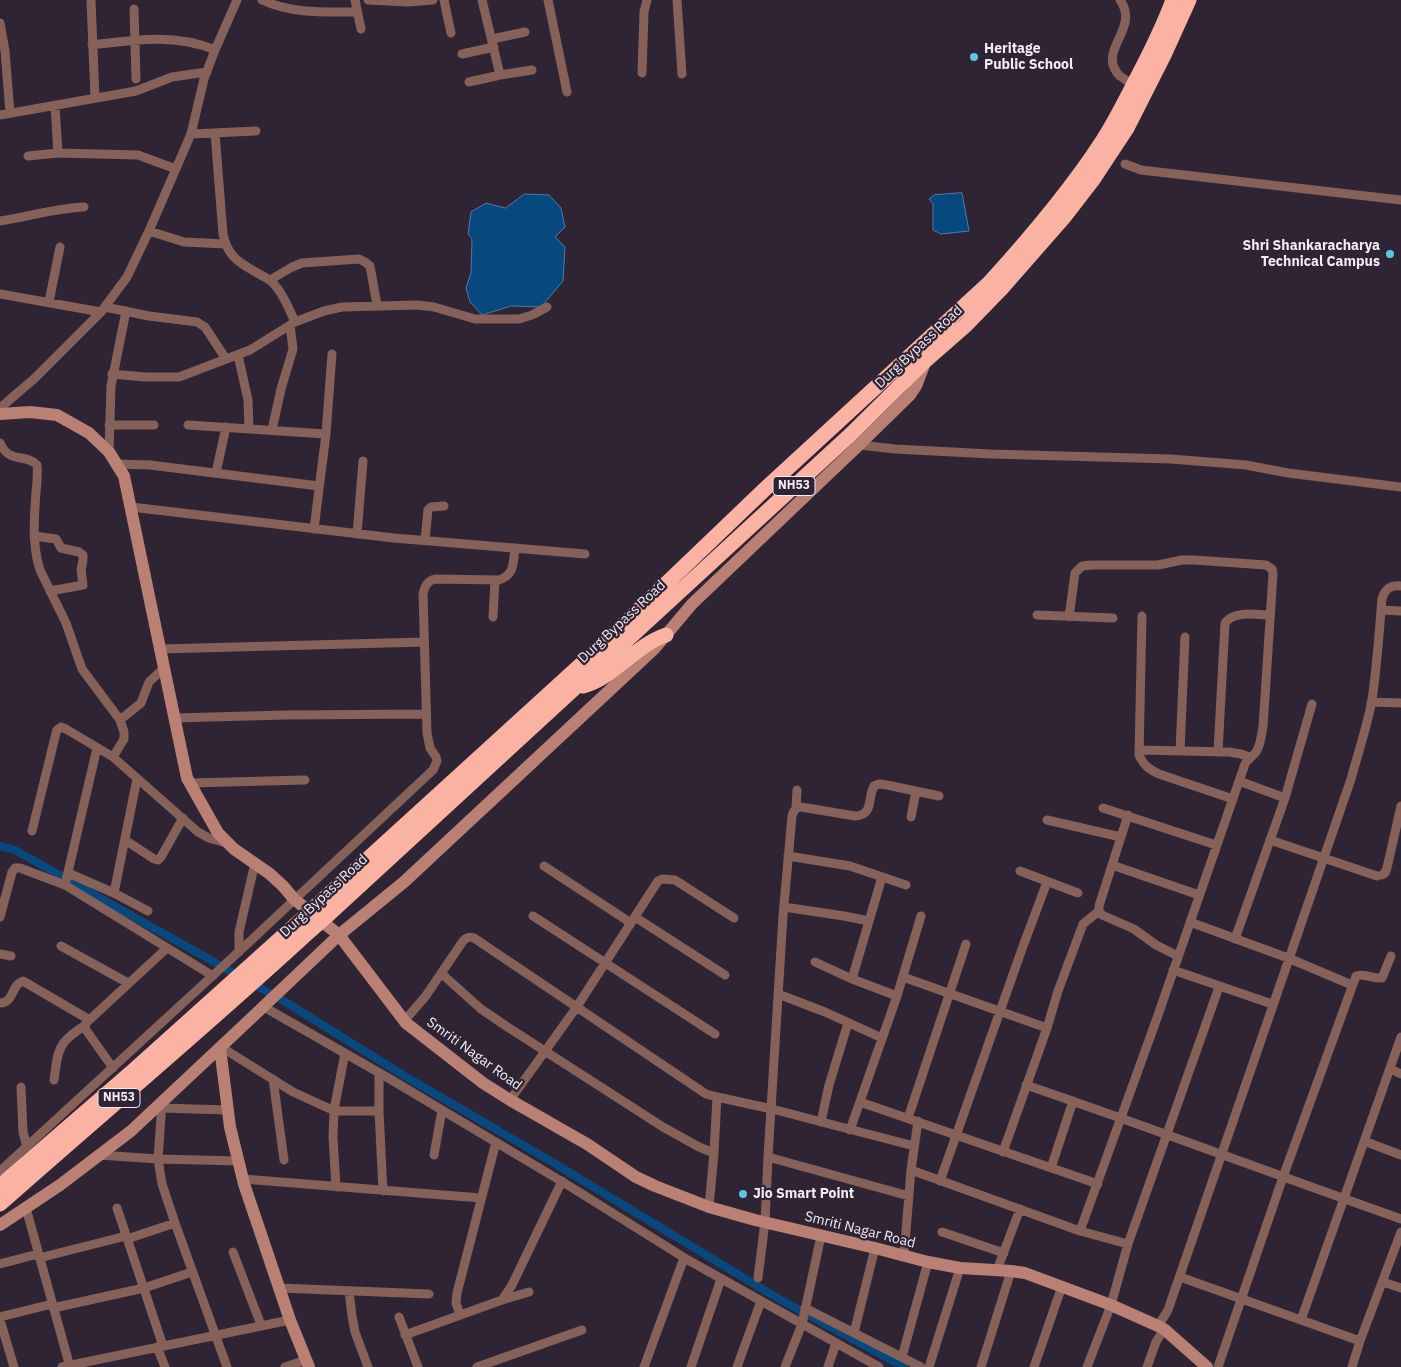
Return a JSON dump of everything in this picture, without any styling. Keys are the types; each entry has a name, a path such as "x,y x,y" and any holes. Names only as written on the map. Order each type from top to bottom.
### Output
{"highway":[{"name":"Durg Bypass Road","path":"0,1186 233,991 265,972 322,910 764,489 989,283 1021,248 1081,172 1104,138 1163,27 1173,0"},
{"name":"Durg Bypass Road","path":"322,910 576,688 850,435 926,360 966,325 1001,289 1040,246 1092,181 1127,128 1166,54 1189,0"},
{"path":"576,688 607,675 642,646 666,635"},
{"name":"Durg Bypass Road","path":"0,1204 98,1117 233,991 251,965 308,924"}],"main road":[{"path":"0,1225 60,1184 131,1131 162,1105 339,935 411,875 655,648 692,604 910,395 922,374 926,360"},
{"name":"Smriti Nagar Road","path":"0,414 30,412 57,415 89,433 109,452 124,476 187,778 218,832 234,849 255,863 283,886 294,899 339,935 404,1021 483,1083 587,1144 636,1177 655,1186 709,1207 928,1262 960,1268 1025,1273 1111,1305 1161,1327 1207,1367"},
{"path":"221,1047 230,1127 238,1161 290,1320 308,1363"}],"street":[{"path":"91,0 95,98"},
{"path":"0,408 35,378 103,309 127,277 191,134 207,72 237,0"},
{"path":"262,0 275,6 310,12 357,12"},
{"path":"355,0 361,29"},
{"path":"368,0 408,2 433,0"},
{"path":"444,0 451,33"},
{"path":"482,0 500,75"},
{"path":"548,0 567,92"},
{"path":"642,73 644,12 647,0"},
{"path":"677,0 682,74"},
{"path":"1120,0 1126,12 1126,19 1114,51 1113,62 1120,75 1133,84"},
{"path":"134,9 136,79"},
{"path":"0,23 5,51 10,113"},
{"path":"462,54 525,32"},
{"path":"92,45 135,39 186,41 215,50"},
{"path":"469,82 532,70"},
{"path":"0,114 136,91 172,78 207,72"},
{"path":"55,105 58,153"},
{"path":"191,134 256,131"},
{"path":"215,133 225,244 237,261 274,283 282,294 292,324 292,354 281,389 272,430"},
{"path":"28,156 58,153 138,155 176,169"},
{"path":"1124,164 1141,170 1398,200"},
{"path":"0,221 62,208 84,206"},
{"path":"149,231 184,242 225,244"},
{"path":"48,302 60,247"},
{"path":"270,280 302,263 359,259 370,266 377,305"},
{"path":"0,294 197,322 205,328 226,359"},
{"path":"112,374 145,377 178,376 250,350 292,324 324,311 342,307 418,305 434,307 475,319 495,320 518,319 532,315 547,307"},
{"path":"109,452 112,374 126,311"},
{"path":"238,354 248,400 249,428"},
{"path":"314,529 326,434 332,354"},
{"path":"109,425 154,425"},
{"path":"188,425 326,434"},
{"path":"216,473 226,427"},
{"path":"0,443 2,449 8,454 32,461 37,465 34,536 37,562 66,623 82,669 120,720 124,739 113,757"},
{"path":"859,445 896,449 981,453 1171,459 1246,465 1401,487"},
{"path":"357,534 363,461"},
{"path":"116,464 150,465 319,486"},
{"path":"425,540 428,510 431,507 444,506"},
{"path":"130,508 357,534 585,554"},
{"path":"34,536 56,538 62,549 79,552 83,556 81,570 83,585 50,591"},
{"path":"0,1172 433,770 437,761 428,742 426,714 423,594 425,586 429,581 435,579 495,580 505,578 512,569 515,548"},
{"path":"1069,617 1075,573 1082,566 1091,564 1158,565 1182,560 1194,560 1266,565 1272,569 1263,728 1260,744 1245,764 1080,1231"},
{"path":"493,617 495,580"},
{"path":"1147,1367 1180,1277 1322,858 1351,779 1371,702 1384,592 1388,588 1401,586"},
{"path":"1381,610 1401,611"},
{"path":"1037,615 1112,618"},
{"path":"1218,752 1226,623 1229,618 1238,615 1270,615"},
{"path":"1142,616 1139,755 1143,765 1150,770 1233,799"},
{"path":"1180,751 1185,637"},
{"path":"160,649 424,642"},
{"path":"120,720 141,703 149,682 164,668"},
{"path":"1371,702 1401,703"},
{"path":"1235,939 1285,798 1312,704"},
{"path":"175,718 426,714"},
{"path":"32,831 57,730 61,727 113,757 203,835 229,844"},
{"path":"65,885 97,748"},
{"path":"1140,750 1218,752 1241,754 1249,757"},
{"path":"114,893 138,779"},
{"path":"191,783 305,780"},
{"path":"1239,781 1285,798"},
{"path":"796,808 801,807 855,816 866,814 871,792 874,786 879,784 939,796"},
{"path":"758,1278 765,1222 788,856 792,816 796,808 798,790"},
{"path":"911,817 916,791"},
{"path":"1270,840 1380,876 1387,868 1401,806"},
{"path":"1103,808 1216,845"},
{"path":"1128,816 1099,911 1102,915 1134,929 1156,945 1178,956"},
{"path":"125,840 158,860 183,818"},
{"path":"1047,820 1121,837"},
{"path":"788,856 850,866 906,885"},
{"path":"239,952 238,932 255,863"},
{"path":"1112,865 1199,895"},
{"path":"544,866 725,975"},
{"path":"0,917 12,872 15,868 20,868 65,885 213,976"},
{"path":"1020,871 1078,893"},
{"path":"68,873 114,893 148,911"},
{"path":"852,979 882,877"},
{"path":"510,1100 576,1008 658,881 670,878 675,880 734,918"},
{"path":"940,1180 1047,882"},
{"path":"784,908 869,921"},
{"path":"1003,1152 1083,924 1099,911"},
{"path":"533,916 715,1034"},
{"path":"850,1130 897,996 921,916"},
{"path":"1190,922 1288,958 1352,985"},
{"path":"404,1021 442,974 463,941 470,937 706,1094 914,1146"},
{"path":"908,1118 966,944"},
{"path":"61,946 128,983"},
{"path":"54,1080 62,1044 167,948"},
{"path":"0,954 11,956"},
{"path":"1218,1367 1283,1177 1352,985 1358,974 1382,978 1391,956"},
{"path":"815,962 852,979 897,996"},
{"path":"1173,970 1272,1004"},
{"path":"442,974 482,1009 664,1127 699,1147 714,1153"},
{"path":"903,977 1047,1028"},
{"path":"0,1003 6,1003 18,983 23,981 87,1022"},
{"path":"1087,1367 1111,1305 1128,1244 1220,987"},
{"path":"778,994 825,1012 882,1038"},
{"path":"264,1007 562,1181 684,1258 877,1366"},
{"path":"87,1022 86,1030 113,1068"},
{"path":"821,1122 848,1023"},
{"path":"1301,1320 1401,1037"},
{"path":"221,1047 293,1092 334,1110 379,1111"},
{"path":"336,1187 333,1137 334,1110 346,1054"},
{"path":"1390,1069 1401,1074"},
{"path":"379,1073 383,1190"},
{"path":"273,1079 284,1160"},
{"path":"1026,1085 1168,1134 1401,1219"},
{"path":"21,1087 23,1132 27,1147"},
{"path":"709,1207 717,1097"},
{"path":"1051,1168 1073,1101"},
{"path":"860,1102 1098,1184"},
{"path":"227,1367 162,1184 158,1159 162,1105 228,1110"},
{"path":"434,1155 442,1110"},
{"path":"904,1255 911,1170 918,1121"},
{"path":"1364,1141 1401,1155"},
{"path":"460,1315 456,1303 457,1293 496,1142"},
{"path":"99,1155 238,1161"},
{"path":"768,1157 909,1196"},
{"path":"911,1170 1080,1231 1128,1244"},
{"path":"243,1179 481,1198"},
{"path":"502,1300 512,1285 562,1181"},
{"path":"26,1208 53,1306 67,1366 290,1320"},
{"path":"116,1208 144,1288 165,1367"},
{"path":"998,1270 1020,1209"},
{"path":"0,1264 127,1238 175,1223"},
{"path":"942,1232 1004,1254"},
{"path":"1352,1367 1401,1232"},
{"path":"785,1367 802,1324 821,1236"},
{"path":"854,1333 875,1248"},
{"path":"233,1252 261,1325"},
{"path":"644,1367 684,1258"},
{"path":"902,1357 928,1262"},
{"path":"929,1367 960,1268"},
{"path":"981,1367 1011,1271"},
{"path":"14,1367 2,1336 0,1319 53,1306 144,1288 192,1272"},
{"path":"1180,1277 1360,1341"},
{"path":"691,1367 721,1279"},
{"path":"1383,1282 1401,1288"},
{"path":"1034,1367 1062,1286"},
{"path":"280,1288 429,1294"},
{"path":"349,1291 355,1332 368,1367"},
{"path":"406,1335 529,1292"},
{"path":"737,1367 761,1301"},
{"path":"805,1308 921,1367"},
{"path":"399,1318 418,1367"},
{"path":"477,1367 582,1330"},
{"path":"828,1367 836,1344"},
{"path":"285,1367 308,1363"}],"water":[{"path":"962,193 969,231 941,234 933,230 933,204 929,199 934,195"},
{"path":"525,194 549,195 561,208 565,227 555,237 565,247 563,281 541,307 511,306 482,315 470,302 466,288 471,273 472,239 468,234 471,212 486,203 505,208"}],"waterway":[{"path":"0,846 15,850 63,877"},
{"path":"68,880 239,976"},
{"path":"251,983 279,998 408,1078 547,1159 779,1299 904,1367"}],"place":[{"name":"Heritage Public School","path":"974,57"},
{"name":"Shri Shankaracharya Technical Campus","path":"1390,254"},
{"name":"Jio Smart Point","path":"743,1194"}]}
